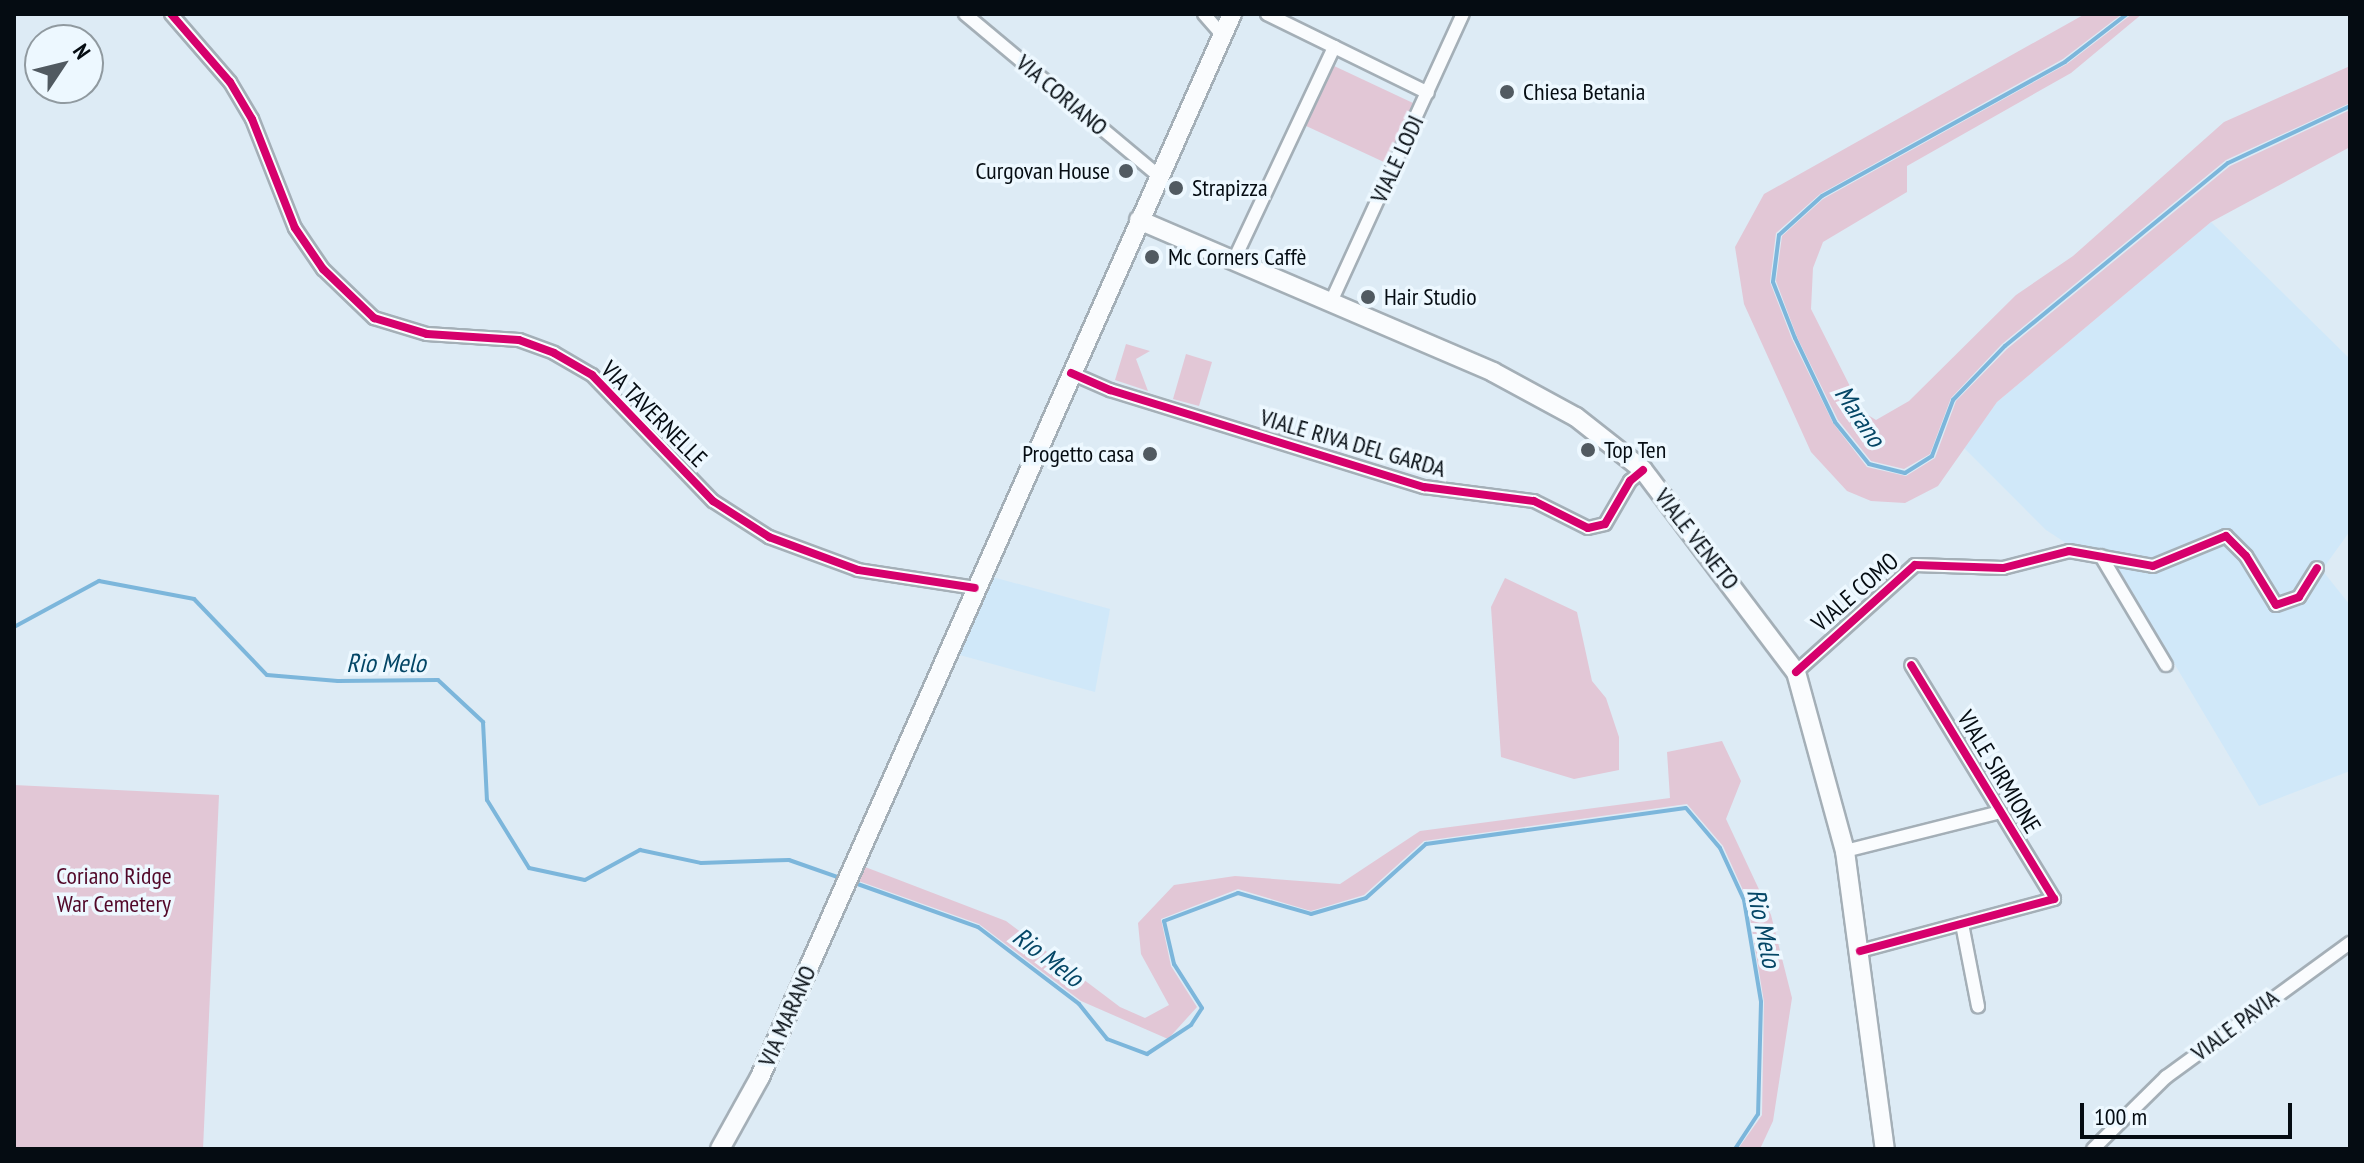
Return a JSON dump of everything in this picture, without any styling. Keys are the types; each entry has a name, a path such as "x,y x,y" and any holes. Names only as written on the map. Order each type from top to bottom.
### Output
{"main road":[{"name":"VIA MARANO","path":"720,1149 739,1121 848,880 1232,14"},
{"name":"VIALE VENETO","path":"1139,220 1507,379 1576,417 1643,470 1796,672 1845,851 1885,1149"}],"street":[{"name":"VIA TAVERNELLE","path":"171,14 230,82 252,119 302,239 323,269 374,318 427,334 519,340 554,353 592,375 713,501 769,537 858,570 975,588"},
{"name":"VIA CORIANO","path":"965,14 1159,176"},
{"path":"1204,14 1222,35"},
{"path":"1267,14 1428,93"},
{"name":"VIALE LODI","path":"1330,304 1463,14"},
{"path":"1233,262 1334,47"},
{"name":"VIALE RIVA DEL GARDA","path":"1071,373 1110,390 1424,487 1534,501 1588,528 1605,524 1630,481 1643,470"},
{"name":"VIALE COMO","path":"1796,672 1915,565 2003,568 2069,551 2153,566 2226,536 2246,556 2276,605 2299,597 2317,568"},
{"path":"2101,556 2166,665"},
{"name":"VIALE SIRMIONE","path":"1911,665 2054,899 1962,924"},
{"path":"1845,851 2000,812"},
{"path":"1860,951 1962,924 1978,1006"},
{"name":"VIALE PAVIA","path":"2093,1149 2166,1077 2350,943"}],"shaded area":[{"path":"2211,222 2350,359 2350,531 2322,570 2311,565 2294,592 2279,599 2251,553 2227,530 2153,559 2069,545 2046,530 1964,448 1997,402"},
{"path":"2225,542 2274,610 2288,610 2303,601 2322,570 2350,605 2350,771 2259,806 2115,564 2153,571"},
{"path":"989,576 1110,609 1095,692 956,654"}],"green space":[{"path":"2085,14 2122,14 2063,59 1820,194 1776,233 1770,282 1792,339 1833,423 1867,467 1906,476 1935,458 1956,401 2007,349 2230,166 2350,110 2350,147 2211,222 1997,402 1938,486 1905,503 1871,501 1847,491 1811,452 1744,304 1735,247 1764,194"},
{"path":"2132,14 2142,14 2071,73 1907,166 1907,192 1823,242 1813,268 1811,309 1863,412 1876,420 1909,401 2016,295 2073,256 2224,122 2350,66 2350,103 2226,160 2002,344 1951,398 1930,454 1904,469 1871,461 1838,420 1797,337 1776,281 1782,236 1823,199 2067,64"},
{"path":"1332,65 1413,103 1386,163 1304,125"},
{"path":"1126,344 1150,351 1136,359 1148,391 1115,380"},
{"path":"1186,354 1212,362 1199,406 1173,399"},
{"path":"1505,578 1577,612 1592,681 1606,698 1619,737 1619,770 1574,779 1501,757 1491,607"},
{"path":"1722,741 1741,781 1726,819 1771,915 1792,998 1773,1121 1760,1149 1738,1149 1762,1115 1764,1002 1747,899 1723,846 1687,804 1424,841 1364,895 1311,911 1238,889 1161,919 1171,966 1197,1007 1168,1039 1081,1001 979,924 853,879 860,865 1006,921 1120,1007 1145,1018 1169,1005 1141,954 1138,923 1174,885 1235,876 1340,884 1420,831 1670,798 1667,752"},
{"name":"Coriano Ridge War Cemetery","path":"14,785 219,795 203,1149 14,1149"}],"waterway":[{"name":"Marano","path":"2127,14 2065,62 1822,196 1779,235 1773,282 1795,338 1835,422 1869,464 1905,473 1932,456 1953,400 2005,346 2228,163 2350,106"},
{"name":"Rio Melo","path":"14,627 99,581 194,599 267,675 338,681 438,680 483,722 487,800 529,868 585,880 640,850 701,863 789,860 843,879"},
{"name":"Rio Melo","path":"852,882 978,927 1079,1004 1107,1039 1147,1054 1191,1025 1202,1008 1174,964 1164,921 1238,893 1311,914 1366,898 1426,844 1686,808 1720,848 1744,900 1761,1002 1758,1114 1735,1149"}],"cycle path":[{"path":"171,14 230,82 252,119 295,228 323,269 374,318 427,334 519,340 554,353 592,375 713,501 769,537 858,570 975,588"},
{"path":"1071,373 1110,390 1424,487 1534,501 1588,528 1605,524 1630,481 1643,470"},
{"path":"1796,672 1915,565 2003,568 2069,551 2153,566 2226,536 2246,556 2276,605 2299,597 2317,568"},
{"path":"1860,951 2054,899 1911,665"}],"place":[{"name":"Chiesa Betania","path":"1507,92"},
{"name":"Curgovan House","path":"1126,171"},
{"name":"Strapizza","path":"1176,188"},
{"name":"Mc Corners Caffè","path":"1152,257"},
{"name":"Hair Studio","path":"1368,297"},
{"name":"Top Ten","path":"1588,450"},
{"name":"Progetto casa","path":"1150,454"}]}
